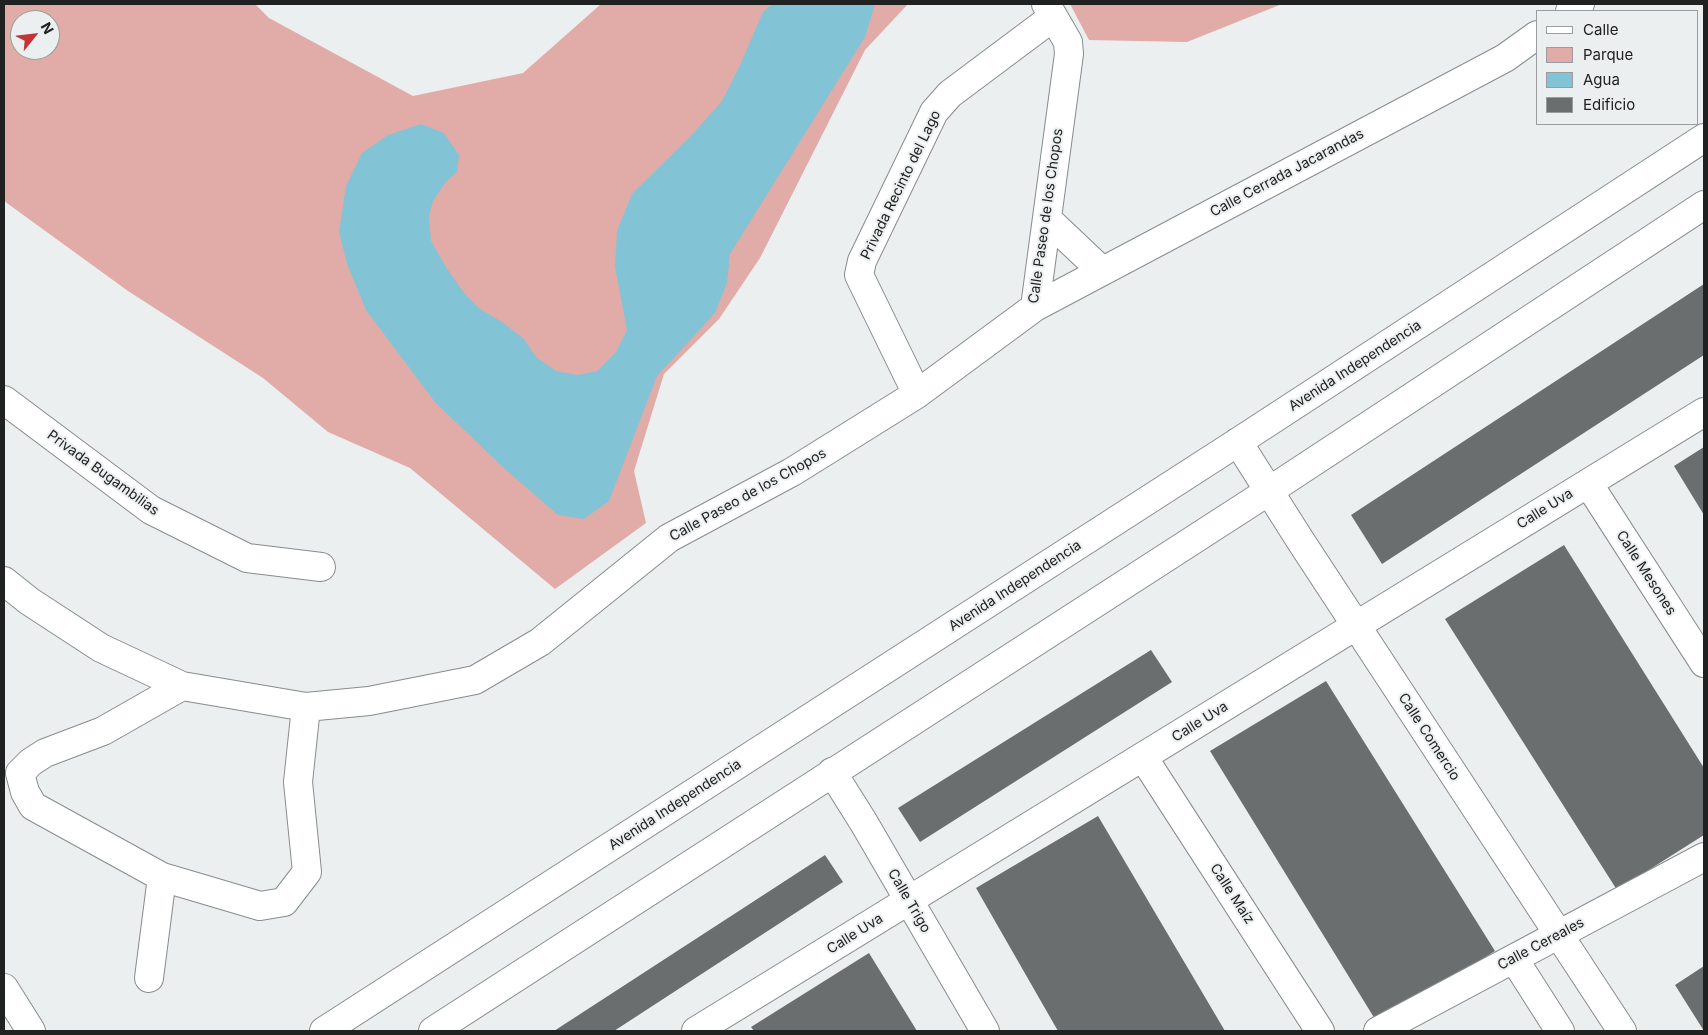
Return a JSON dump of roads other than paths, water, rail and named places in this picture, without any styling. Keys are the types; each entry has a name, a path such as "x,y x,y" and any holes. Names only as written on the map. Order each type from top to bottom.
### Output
{"street":[{"name":"Calle Paseo de los Chopos","path":"4,581 28,602 101,648 182,686 306,707 370,702 475,680 540,642 669,538 792,472 917,394 1035,307 1069,54 1068,42 1050,10"},
{"name":"Privada Recinto del Lago","path":"917,394 860,275 862,261 934,112 950,94 1050,10"},
{"name":"Calle Cerrada Jacarandas","path":"1035,307 1506,58 1536,36"},
{"name":"Avenida Independencia","path":"333,1029 1704,138"},
{"path":"433,1031 1269,491 1704,205"},
{"path":"1047,220 1102,271"},
{"name":"Privada Bugambilias","path":"4,400 151,510 247,558 321,567"},
{"name":"Calle Uva","path":"696,1031 1704,412"},
{"name":"Calle Comercio","path":"1238,442 1622,1031"},
{"name":"Calle Mesones","path":"1588,483 1704,663"},
{"path":"182,686 103,732 45,754 31,762 20,773 24,792 33,806 162,877 260,906 284,902 307,872 298,782 306,707"},
{"name":"Calle Maíz","path":"1143,757 1320,1031"},
{"name":"Calle Trigo","path":"832,772 985,1031"},
{"name":"Calle Cereales","path":"1378,1031 1704,857"},
{"path":"149,978 162,877"},
{"path":"1514,958 1560,1031"},
{"path":"4,988 31,1031"}],"water":[{"path":"772,4 875,4 865,37 730,254 727,283 715,313 657,376 609,501 584,519 558,515 506,470 435,402 366,310 347,264 339,232 346,186 362,153 388,135 421,124 444,133 459,155 457,172 445,183 433,201 429,216 431,241 446,267 464,293 480,309 502,322 524,339 536,357 556,371 577,375 597,371 616,352 627,330 615,267 617,231 632,194 690,137 722,101 763,12"}]}
